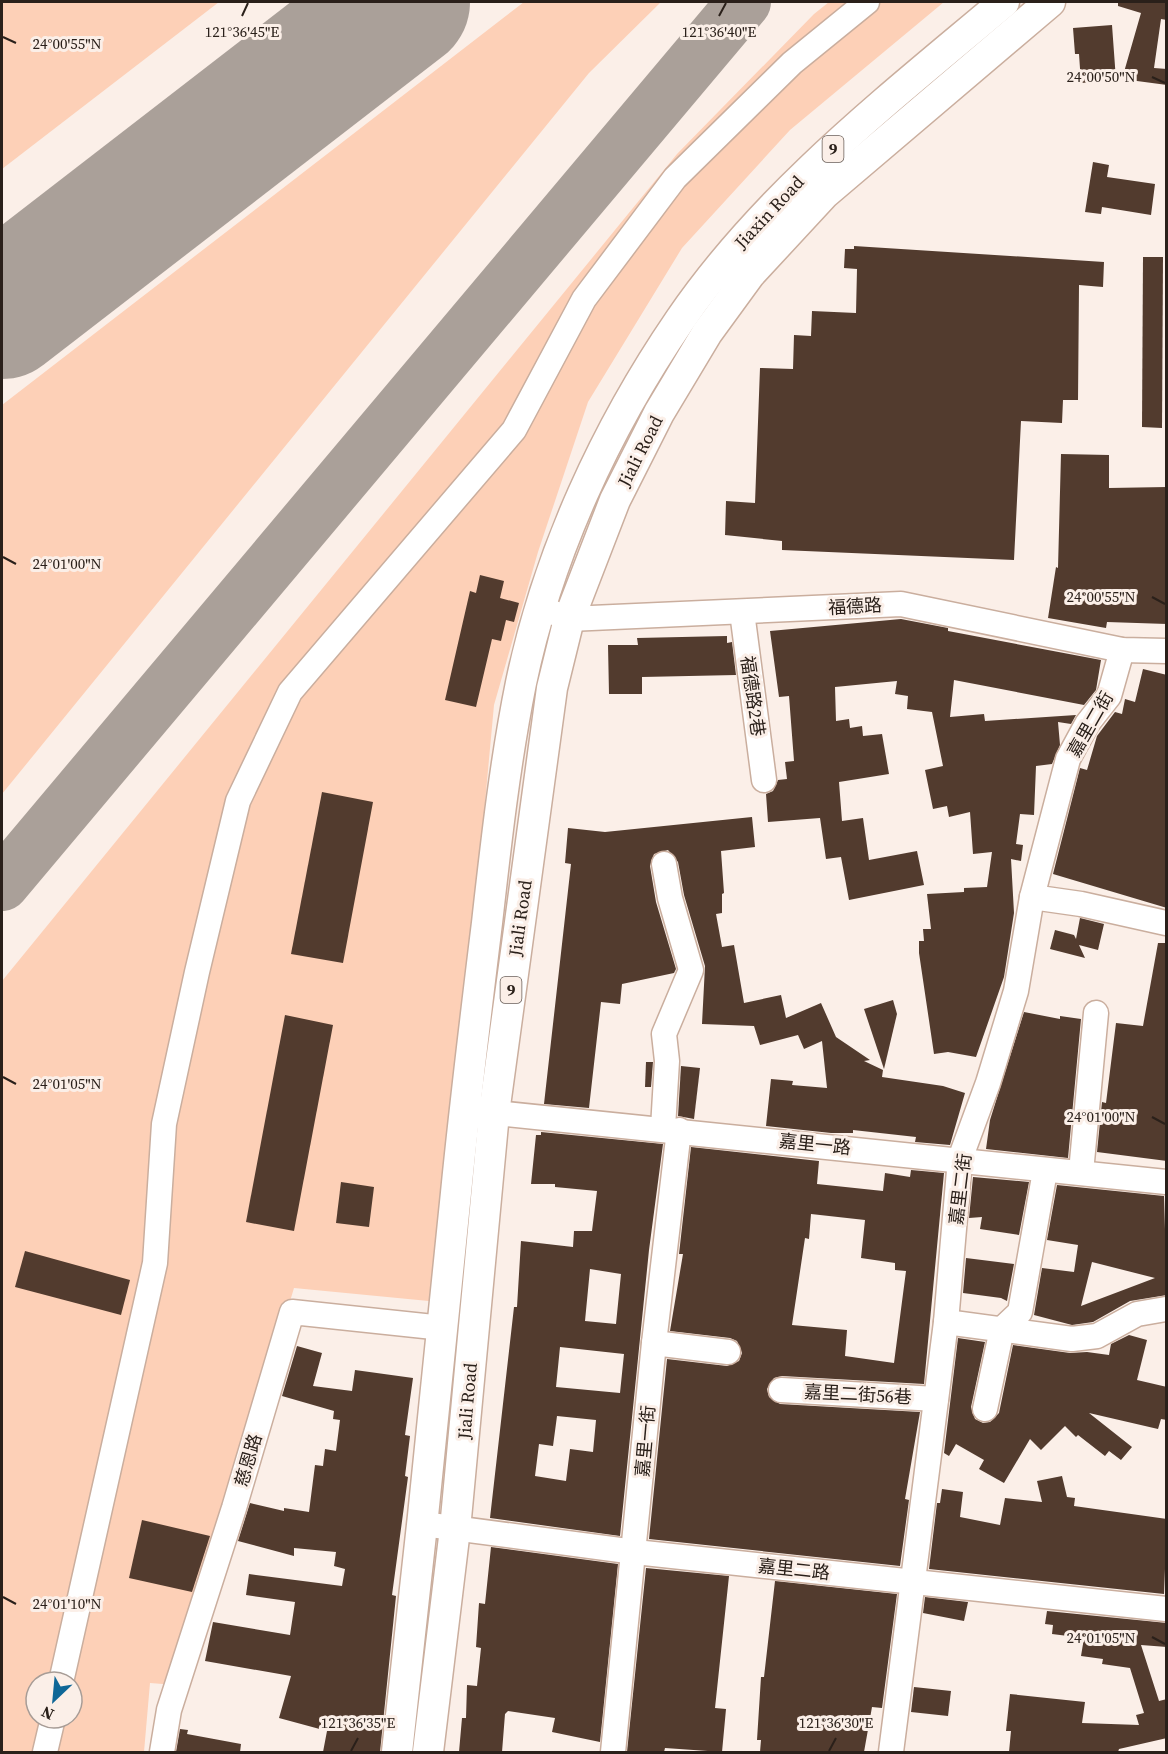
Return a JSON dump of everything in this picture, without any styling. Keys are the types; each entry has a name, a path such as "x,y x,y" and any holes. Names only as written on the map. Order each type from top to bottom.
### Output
{"main road":[{"name":"Jiaxin Road","path":"682,317 738,244 802,176 1004,2"},
{"name":"Jiaxin Road","path":"750,274 824,194 1050,2"},
{"name":"Jiali Road","path":"397,1752 423,1524 464,1110 511,742 522,680 659,412 707,333 750,274"},
{"name":"Jiali Road","path":"428,1752 455,1529 494,1113 552,688 555,614 566,536 600,458 652,363 682,317"}],"street":[{"path":"64,1670 155,1263 164,1124 198,972 238,801 290,692 514,430 584,299 675,178 792,63 867,2"},
{"name":"福德路","path":"555,614 742,612 901,604 1122,650 1167,651"},
{"name":"福德路2巷","path":"742,612 764,780"},
{"name":"嘉里二街","path":"891,1752 946,1322 960,1159 988,1083 1016,992 1032,897 1068,759 1087,724 1109,696 1122,650"},
{"name":"嘉里一街","path":"613,1752 635,1552 671,1129 664,1034 691,970 670,898 664,864"},
{"path":"1032,897 1081,904 1167,923"},
{"path":"1081,1172 1096,1013"},
{"name":"嘉里一路","path":"464,1110 671,1129 960,1159 1046,1171 1081,1172 1167,1182"},
{"path":"985,1409 1001,1329 1020,1312 1046,1171"},
{"path":"946,1322 1072,1339 1096,1336 1137,1314 1167,1309"},
{"name":"慈恩路","path":"162,1752 169,1710 234,1508 292,1312 443,1328"},
{"path":"654,1343 728,1352"},
{"name":"嘉里二街56巷","path":"781,1390 936,1399"},
{"name":"嘉里二路","path":"423,1524 635,1552 1167,1609"},
{"path":"45,1752 50,1730"}],"shaded area":[{"path":"2,2 219,2 2,169"},
{"path":"524,2 661,2 589,73 2,794 2,405"},
{"path":"829,2 944,2 790,130 682,248 588,402 538,552 494,705 439,1302 294,1288 227,1511 188,1686 150,1683 144,1752 2,1752 2,981 677,154 814,14"}],"building":[{"path":"1118,2 1167,2 1167,20 1161,19 1154,68 1167,69 1167,85 1122,79 1141,13 1118,6"},
{"path":"1112,25 1116,80 1081,83 1079,54 1075,54 1073,28"},
{"path":"1093,162 1109,165 1107,177 1155,184 1151,215 1102,207 1101,214 1085,212"},
{"path":"854,246 1104,262 1103,287 1079,285 1078,400 1063,400 1062,423 1021,421 1014,560 782,550 782,541 725,535 726,501 755,503 760,368 793,369 794,335 811,336 812,311 856,313 857,269 844,268 845,249 854,249"},
{"path":"1143,257 1163,257 1162,428 1142,427"},
{"path":"1061,454 1109,455 1109,488 1167,487 1167,624 1107,622 1106,628 1048,618 1056,567 1058,568"},
{"path":"480,575 504,581 500,598 519,603 514,622 506,620 501,641 492,639 476,707 445,700 470,591 476,593"},
{"path":"901,619 948,628 948,631 1101,660 1096,690 1084,705 954,680 950,717 984,714 985,721 1076,715 1071,724 1058,722 1060,745 1052,764 1036,766 1034,815 1020,814 1016,844 1023,845 1021,861 1011,859 1014,913 1004,977 976,1057 948,1052 934,1054 919,953 919,941 924,941 923,929 931,929 927,894 964,892 964,888 987,887 992,852 973,854 970,812 949,817 947,806 933,809 925,770 943,766 932,712 907,709 908,696 895,694 897,681 835,687 836,721 849,719 850,728 862,726 863,736 882,734 889,774 839,782 842,821 863,818 869,860 917,851 924,885 849,900 841,857 826,859 820,818 768,822 766,794 773,791 778,780 787,779 785,762 794,761 789,696 779,697 770,631"},
{"path":"727,636 727,643 732,642 736,675 642,677 642,694 609,694 608,645 638,645 637,638"},
{"path":"1143,669 1167,675 1167,908 1053,874 1080,768 1087,770 1097,736 1115,712 1122,714 1125,699 1135,702"},
{"path":"322,792 373,802 343,963 291,954"},
{"path":"752,817 755,847 721,851 724,893 722,894 722,913 716,914 722,947 734,945 744,1003 781,995 786,1018 821,1003 836,1037 870,1060 864,1061 883,1070 882,1077 943,1086 965,1093 950,1145 915,1142 916,1137 853,1130 853,1133 831,1133 766,1126 771,1079 793,1081 792,1085 827,1088 822,1041 804,1049 798,1035 760,1045 754,1026 702,1024 705,966 684,895 678,862 668,850 654,854 650,866 656,902 676,969 674,973 622,984 620,1004 601,1002 589,1108 544,1104 571,864 565,863 568,828 605,832"},
{"path":"1080,918 1104,924 1098,950 1079,945 1085,958 1050,949 1055,930 1074,935 1076,939"},
{"path":"1158,943 1167,943 1167,1161 1097,1152 1102,1102 1106,1103 1116,1023 1143,1026"},
{"path":"893,1000 897,1014 884,1069 864,1009"},
{"path":"1024,1012 1060,1019 1060,1016 1081,1019 1068,1158 986,1149 990,1120"},
{"path":"285,1015 333,1025 294,1231 246,1222"},
{"path":"646,1062 653,1062 651,1087 645,1087"},
{"path":"681,1066 700,1068 694,1119 678,1116"},
{"path":"541,1132 663,1144 649,1250 620,1536 490,1518 514,1307 517,1307 521,1241 573,1247 574,1231 592,1231 597,1191 555,1187 555,1184 531,1184 536,1135 541,1135","holes":["590,1269 621,1274 616,1324 585,1321","560,1347 624,1354 620,1393 556,1387","557,1416 596,1420 593,1452 570,1449 566,1481 535,1476 539,1444 553,1446"]},
{"path":"691,1147 819,1161 817,1184 883,1191 885,1173 910,1177 911,1170 944,1173 924,1384 782,1376 774,1378 767,1389 769,1397 780,1404 920,1412 905,1499 909,1500 900,1566 649,1539 667,1359 727,1366 739,1361 742,1353 737,1341 730,1338 670,1331 683,1254 679,1254","holes":["811,1214 865,1220 861,1258 895,1263 895,1270 906,1271 894,1363 845,1356 847,1330 792,1325 805,1238 809,1239"]},
{"path":"973,1177 1029,1182 1019,1235 980,1229 982,1217 969,1218"},
{"path":"341,1182 374,1187 369,1227 336,1223"},
{"path":"1057,1185 1164,1196 1167,1295 1130,1301 1093,1322 1072,1325 1034,1315 1042,1268 1074,1272 1078,1245 1047,1240","holes":["1092,1262 1155,1278 1081,1306"]},
{"path":"25,1251 130,1280 121,1315 15,1287"},
{"path":"966,1258 1014,1264 1007,1301 1001,1298 963,1293"},
{"path":"1129,1335 1147,1340 1137,1380 1167,1387 1167,1420 1161,1419 1158,1429 1089,1413 1132,1447 1121,1460 1109,1451 1105,1456 1078,1435 1076,1437 1065,1426 1041,1450 1030,1439 1004,1483 979,1469 984,1460 956,1444 949,1456 944,1453 958,1338 985,1342 971,1407 975,1419 983,1423 990,1422 999,1413 1013,1345 1070,1353 1087,1352 1109,1355 1111,1344"},
{"path":"297,1346 322,1353 313,1386 352,1391 355,1370 413,1378 405,1435 410,1436 405,1476 408,1477 392,1595 396,1596 380,1752 323,1752 327,1731 279,1718 291,1676 205,1661 213,1622 290,1635 295,1602 246,1595 249,1574 342,1586 345,1569 334,1566 336,1552 294,1548 294,1556 238,1541 250,1503 284,1511 284,1508 309,1512 315,1465 323,1466 325,1449 336,1451 340,1420 333,1419 334,1411 282,1396"},
{"path":"1062,1476 1067,1497 1075,1498 1074,1506 1167,1519 1164,1594 929,1569 937,1503 940,1503 942,1489 963,1492 960,1517 1000,1525 1005,1498 1042,1502 1037,1481"},
{"path":"142,1520 210,1536 192,1592 129,1578"},
{"path":"491,1547 618,1564 600,1742 552,1732 555,1718 508,1711 505,1714 502,1752 459,1752 462,1718 466,1718 467,1685 477,1686 481,1648 476,1647 479,1603 485,1604"},
{"path":"646,1568 729,1576 715,1708 726,1709 722,1752 665,1748 664,1752 627,1752"},
{"path":"775,1581 897,1594 882,1708 872,1707 864,1752 760,1752 761,1740 757,1740 761,1677 764,1677"},
{"path":"925,1597 968,1602 964,1621 923,1613"},
{"path":"1047,1611 1167,1623 1167,1647 1141,1645 1159,1701 1167,1699 1167,1738 1119,1749 1118,1752 1009,1752 1011,1731 1006,1731 1010,1694 1085,1702 1082,1723 1139,1725 1136,1715 1144,1713 1130,1668 1102,1664 1103,1659 1081,1656 1084,1638 1052,1634 1053,1625 1045,1624"},
{"path":"914,1687 951,1691 948,1716 911,1712"},
{"path":"180,1729 188,1730 187,1734 241,1744 240,1752 176,1752"}],"taxiway":[{"path":"2,884 744,2"}],"runway":[{"path":"2,311 402,2"}]}
